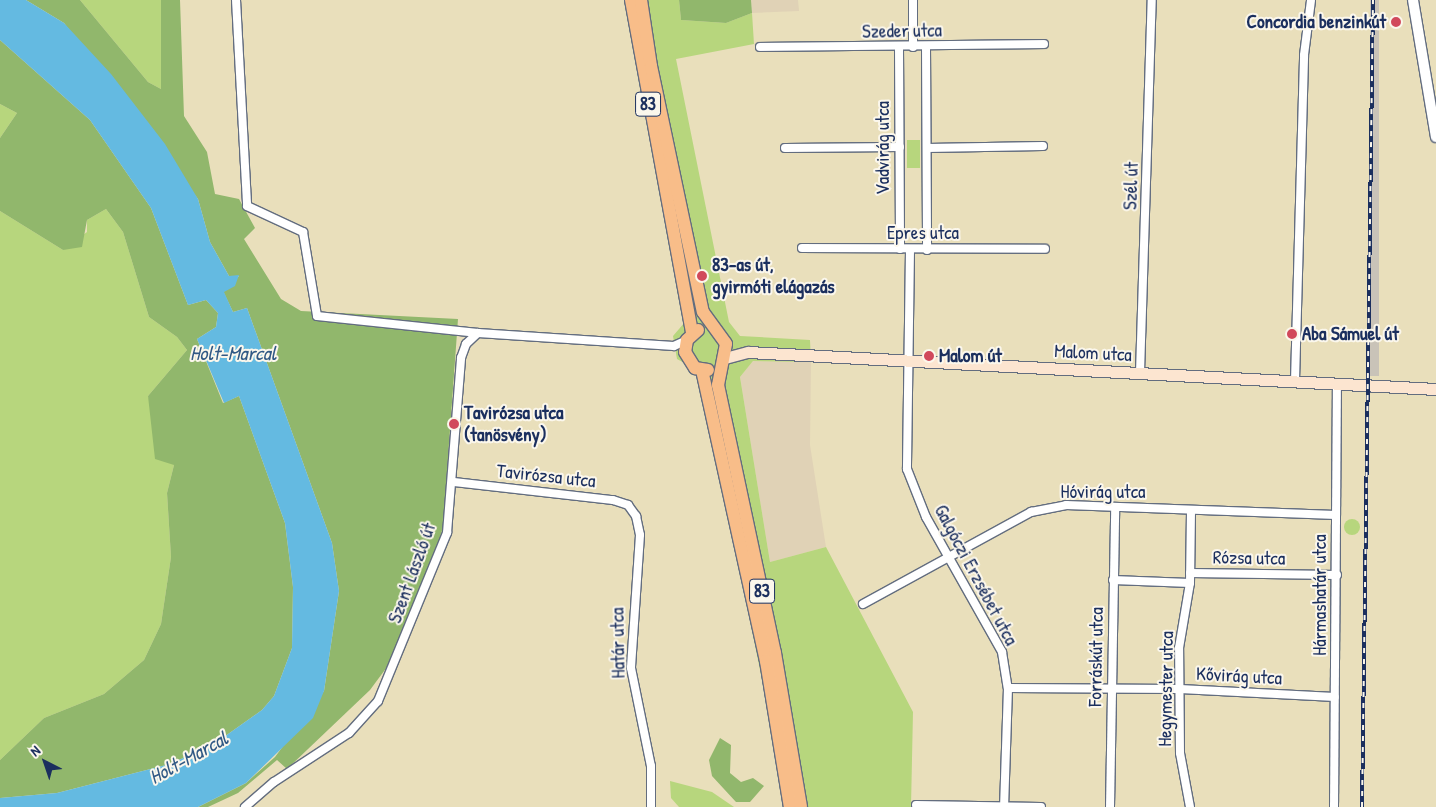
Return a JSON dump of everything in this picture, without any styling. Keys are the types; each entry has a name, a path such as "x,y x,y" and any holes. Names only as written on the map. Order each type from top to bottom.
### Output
{"main road":[{"name":"83","path":"631,0 690,337 686,358"},
{"name":"83","path":"642,0 651,66 703,312 726,344 718,385 775,652 800,807"},
{"path":"690,337 705,329 718,333"},
{"path":"726,344 748,352"},
{"path":"686,358 702,370 748,352"},
{"name":"Malom utca","path":"748,352 1436,389"},
{"name":"83","path":"702,370 766,661 790,807"}],"street":[{"path":"236,0 247,206 303,232 317,316 478,333 674,346 690,337"},
{"path":"913,0 913,47"},
{"name":"Szél út","path":"1140,373 1152,0"},
{"path":"1295,381 1304,55 1311,0"},
{"path":"1413,0 1436,137"},
{"name":"Szeder utca","path":"760,47 899,48 1044,44"},
{"path":"926,47 927,250"},
{"name":"Vadvirág utca","path":"899,48 900,249"},
{"path":"927,148 1043,146"},
{"path":"785,148 900,147"},
{"name":"Epres utca","path":"802,248 910,250 1045,249"},
{"path":"909,361 910,250"},
{"name":"Szent László út","path":"245,807 274,782 349,733 372,711 434,571 447,533 454,482 461,358 466,344 478,333"},
{"path":"674,346 686,358"},
{"name":"Galgóczi Erzsébet utca","path":"909,361 907,469 926,517 1002,652 1008,688 1004,806"},
{"name":"Hármashatár utca","path":"1334,807 1337,383"},
{"name":"Tavirózsa utca","path":"454,482 613,500 632,509"},
{"name":"Hóvirág utca","path":"863,604 1031,512 1066,505 1336,515"},
{"name":"Forráskút utca","path":"1110,807 1112,580 1115,507"},
{"name":"Határ utca","path":"632,509 640,535 631,668 651,766 651,807"},
{"name":"Hegymester utca","path":"1190,807 1180,753 1179,648 1190,582 1191,511"},
{"name":"Rózsa utca","path":"1190,573 1337,575"},
{"name":"Rózsa utca","path":"1112,580 1190,582"},
{"name":"Kővirág utca","path":"1008,688 1180,689 1335,697"},
{"path":"916,805 1041,807"}],"shaded area":[{"path":"751,0 798,0 799,11 752,13"},
{"path":"1370,0 1379,0 1379,376 1370,376"},
{"path":"753,361 811,362 810,445 826,547 770,562 740,377"}],"green space":[{"path":"26,0 80,0 148,82 161,89 161,0 180,0 184,116 207,152 215,194 239,199 255,228 244,239 281,299 301,311 458,319 443,527 430,572 387,667 370,690 287,769 277,760 238,793 208,807 198,807 246,783 275,757 324,691 339,591 332,543 247,308 233,312 223,291 239,276 229,276 210,242 198,199 64,23"},
{"path":"80,0 161,0 161,89 148,82"},
{"path":"624,0 679,0 681,20 726,23 752,13 754,44 676,59 729,322 740,336 810,340 811,362 753,361 740,377 770,562 826,547 913,712 911,807 788,807 699,371 677,359 673,336 691,315 654,160"},
{"path":"679,0 751,0 752,13 726,23 681,20"},
{"path":"0,40 90,120 151,208 188,305 206,300 218,313 216,327 197,339 223,403 239,396 285,523 293,587 292,648 274,696 262,710 214,744 170,764 57,793 0,798 0,760 44,718 104,694 144,660 161,624 171,557 167,493 174,465 155,459 148,396 187,350 177,337 149,317 123,232 106,209 87,220 82,247 63,250 0,211 0,138 17,113 0,104"},
{"path":"0,104 17,113 0,138"},
{"path":"907,140 920,140 920,168 907,168"},
{"path":"106,209 123,232 149,317 177,337 187,350 148,396 174,465 167,493 171,557 161,624 144,660 104,694 44,718 0,760 0,211 63,250 87,232 87,220"},
{"path":"1352,519 1358,521 1360,527 1358,533 1352,535 1346,533 1344,527 1346,521"},
{"path":"720,738 731,745 730,773 741,782 753,778 764,786 750,802 736,802 712,776 709,760"},
{"path":"670,781 712,792 734,807 679,807 671,798"}],"water":[{"name":"Holt-Marcal","path":"0,0 26,0 64,23 111,74 165,144 198,199 210,242 229,276 239,275 235,286 224,292 233,312 247,308 332,543 339,591 324,691 313,718 246,783 198,807 0,807 0,798 57,793 170,764 214,744 262,710 274,696 292,648 293,587 285,523 239,396 224,403 197,339 216,327 218,313 206,300 188,305 151,208 90,120 0,40"}],"railway":[{"path":"1362,807 1373,0"}],"place":[{"name":"Concordia benzinkút","path":"1396,22"},
{"name":"83-as út, gyirmóti elágazás","path":"702,276"},
{"name":"Aba Sámuel út","path":"1292,334"},
{"name":"Malom út","path":"929,356"},
{"name":"Tavirózsa utca (tanösvény)","path":"454,424"}]}
